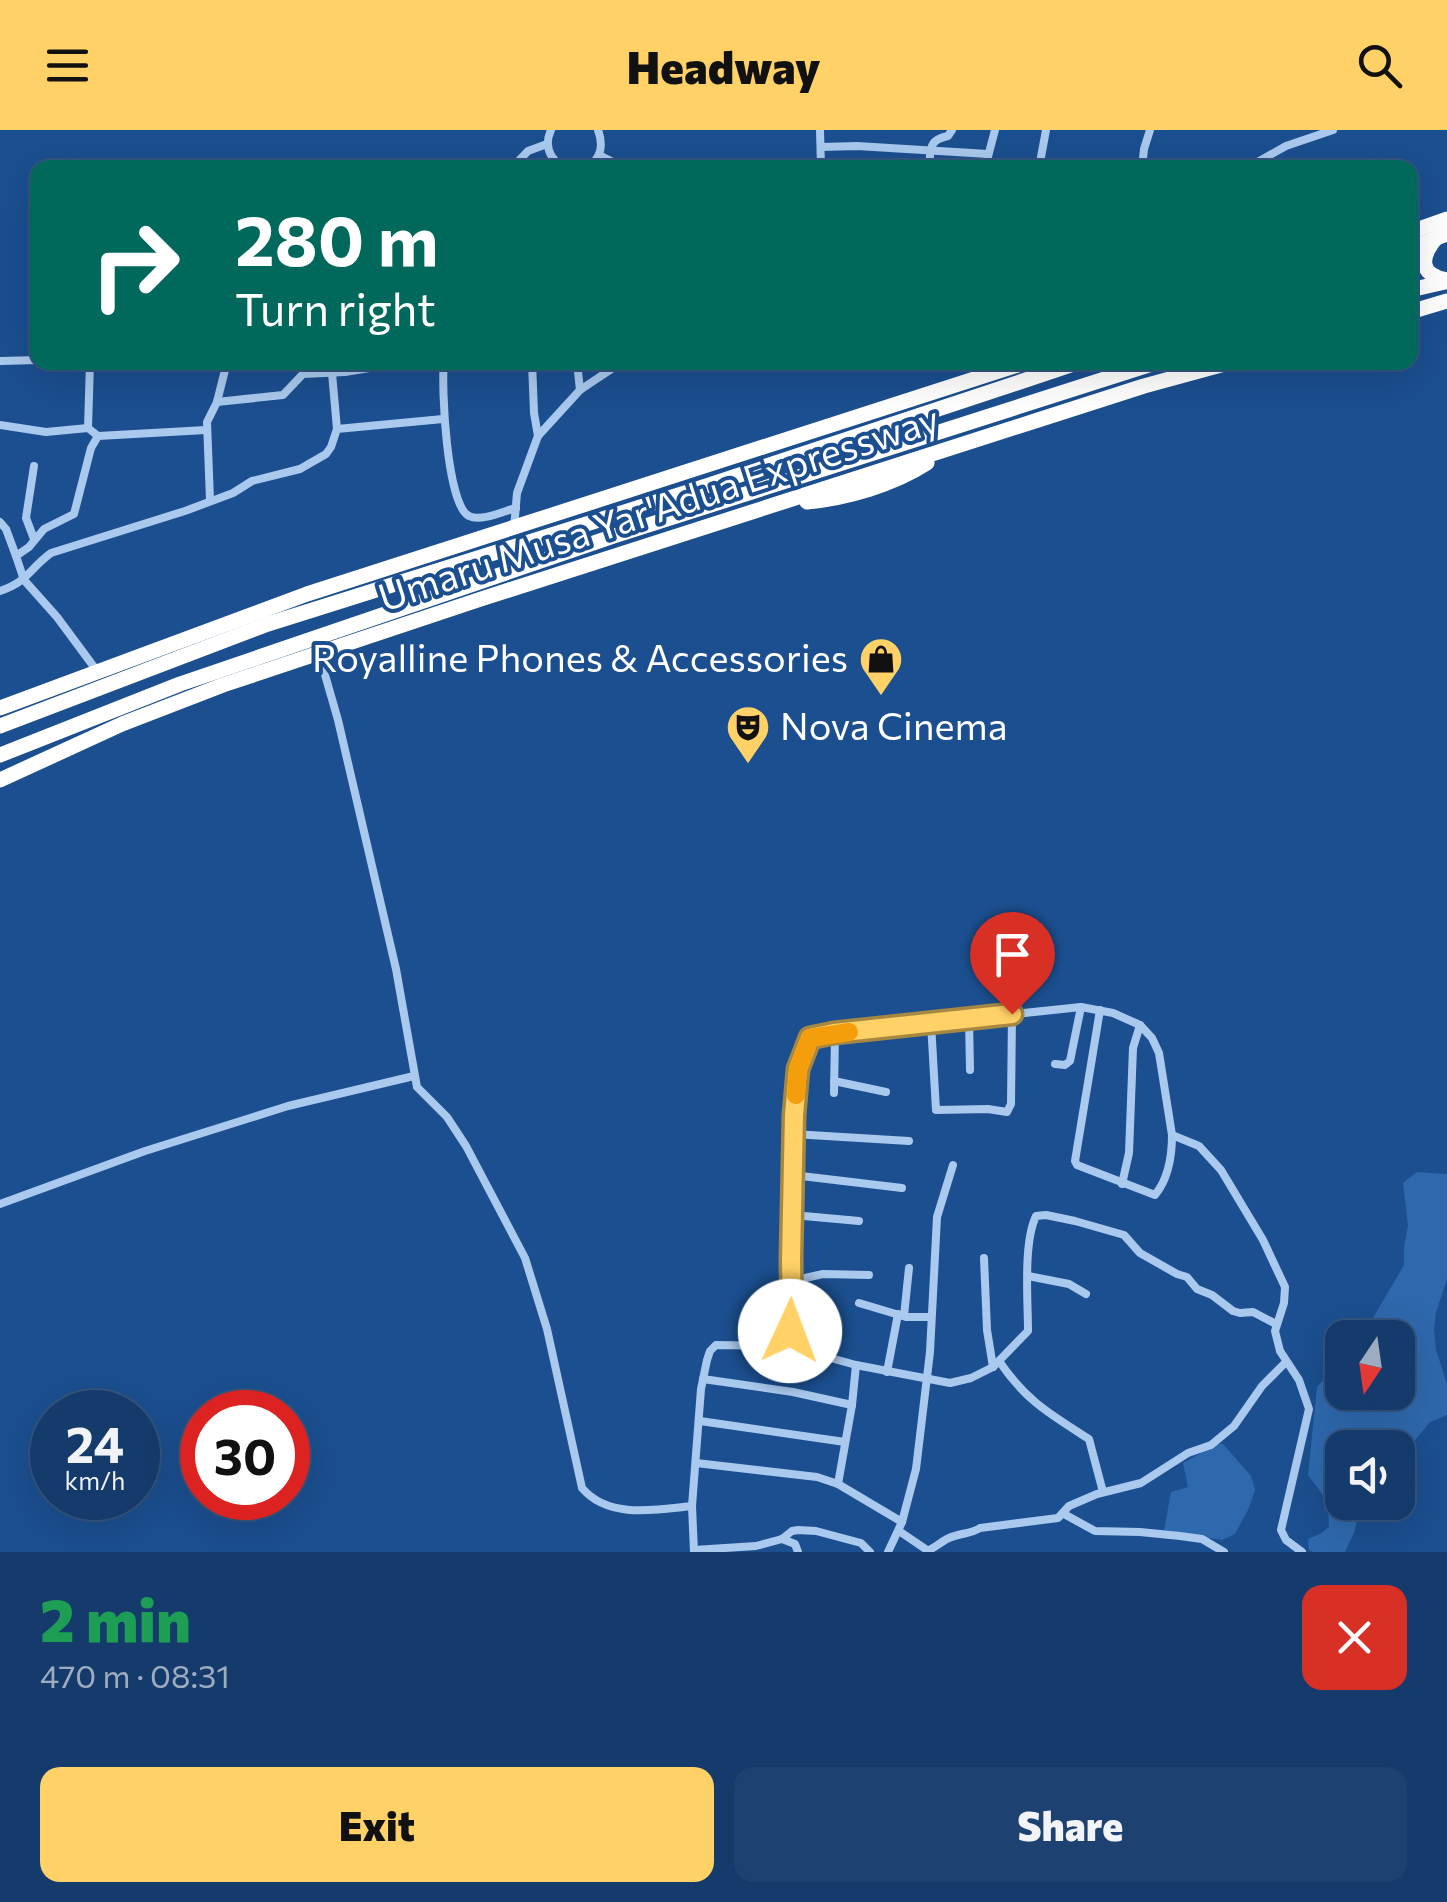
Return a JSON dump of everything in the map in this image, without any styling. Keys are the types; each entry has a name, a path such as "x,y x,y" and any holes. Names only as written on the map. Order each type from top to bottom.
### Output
{"highway":[{"path":"1418,229 1447,219"},
{"path":"1418,245 1442,235"},
{"path":"1442,235 1426,250 1424,259 1436,278 1447,281"},
{"path":"1418,288 1447,281"},
{"path":"1418,310 1447,301"},
{"name":"Umaru Musa Yar'Adua Expressway","path":"0,708 306,594 1006,370"},
{"name":"Umaru Musa Yar'Adua Expressway","path":"0,726 268,624 616,515 1056,370"},
{"name":"Umaru Musa Yar'Adua Expressway","path":"0,755 180,684 624,532 1136,370"},
{"name":"Umaru Musa Yar'Adua Expressway","path":"0,780 122,724 223,685 705,526 1203,370"},
{"path":"1038,420 1108,380"},
{"path":"616,515 687,472"},
{"path":"624,532 705,526"},
{"path":"418,558 511,548"},
{"path":"439,615 506,572"}],"street":[{"path":"551,130 547,144 554,160"},
{"path":"594,160 602,146 599,132 612,130"},
{"path":"820,130 821,160"},
{"path":"929,160 934,140 948,136 952,130"},
{"path":"987,160 995,130"},
{"path":"1040,160 1046,130"},
{"path":"1143,160 1150,130"},
{"path":"1299,130 1302,140"},
{"path":"1262,160 1286,146 1333,130"},
{"path":"520,160 528,151 547,144"},
{"path":"820,147 988,154"},
{"path":"599,155 609,160"},
{"path":"1,361 30,360"},
{"path":"88,428 90,370"},
{"path":"210,500 206,430 225,370"},
{"path":"217,402 283,395 303,374 319,370"},
{"path":"0,590 24,580 51,553 185,511 233,493 252,481 315,462 332,447 337,429 331,370"},
{"path":"444,370 444,419 458,504 462,511 476,518 516,508"},
{"path":"533,370 538,436"},
{"path":"578,370 580,390"},
{"path":"514,528 517,493 538,436 580,390 610,370"},
{"path":"337,429 444,419"},
{"path":"0,425 46,432 88,428 98,436 206,430"},
{"path":"16,556 44,528 74,514 91,448 98,436"},
{"path":"34,466 26,518 34,539"},
{"path":"0,522 6,528 24,580 96,671"},
{"path":"319,654 384,912 416,1087 447,1117 466,1146 526,1258 582,1488 598,1502 622,1510 692,1506"},
{"path":"1055,1064 1064,1066 1070,1061 1080,1007"},
{"path":"787,1346 792,1320 793,1134 798,1069 810,1038 1080,1007 1100,1010 1129,1018 1152,1038 1159,1054 1172,1135 1172,1154 1162,1187 1155,1195 1081,1167 1075,1161 1100,1010"},
{"path":"931,1023 936,1110 1007,1112 1011,1104 1012,1014"},
{"path":"969,1019 970,1070"},
{"path":"1122,1184 1128,1153 1132,1048 1140,1025"},
{"path":"834,1033 834,1093"},
{"path":"0,1204 70,1176 288,1106 414,1076"},
{"path":"834,1080 886,1092"},
{"path":"793,1134 909,1141"},
{"path":"1172,1135 1199,1146 1221,1170 1285,1287 1276,1324 1277,1340 1299,1380 1309,1410 1281,1530 1286,1540 1302,1552"},
{"path":"888,1552 900,1527 916,1470 932,1317 937,1217 953,1164"},
{"path":"793,1175 902,1188"},
{"path":"792,1215 859,1222"},
{"path":"870,1552 861,1543 816,1531 792,1531 777,1540 745,1547 694,1551 692,1506 703,1379 710,1351 716,1344 787,1346 926,1380 950,1383 971,1378 996,1364 1028,1331 1033,1222 1036,1216 1046,1215 1124,1235 1140,1252 1234,1311 1253,1312 1276,1324"},
{"path":"984,1258 989,1350 996,1364 1049,1414 1089,1439 1103,1492"},
{"path":"887,1372 909,1268"},
{"path":"792,1282 822,1274 869,1275"},
{"path":"1028,1276 1069,1284 1086,1294"},
{"path":"859,1303 901,1315 932,1317"},
{"path":"696,1463 787,1472 838,1484 929,1551 945,1540 980,1528 1058,1518 1068,1506 1141,1482 1188,1453 1212,1445 1234,1426 1262,1386 1286,1362"},
{"path":"838,1484 856,1365"},
{"path":"703,1379 852,1405"},
{"path":"700,1421 845,1442"},
{"path":"1064,1514 1095,1531 1202,1539 1224,1552"},
{"path":"773,1552 777,1540"},
{"path":"777,1540 796,1544 798,1552"}],"shaded area":[{"path":"1417,1172 1447,1174 1447,1279 1434,1329 1447,1384 1447,1415 1430,1422 1415,1440 1415,1430 1325,1430 1325,1498 1308,1475 1317,1387 1325,1378 1325,1410 1415,1410 1415,1320 1372,1320 1404,1265 1408,1225 1403,1183"},
{"path":"1223,1444 1251,1476 1255,1490 1235,1534 1222,1540 1164,1531 1171,1492 1188,1487 1183,1463"},
{"path":"1329,1520 1357,1520 1345,1552 1309,1550 1308,1539 1329,1527"}],"slow traffic":[{"path":"796,1095 798,1069 810,1038 849,1032"}],"place":[{"name":"Royalline Phones & Accessories","path":"881,697"},
{"name":"Nova Cinema","path":"748,765"}],"route":[{"path":"790,1331 794,1115 798,1069 810,1038 1012,1014"}]}
